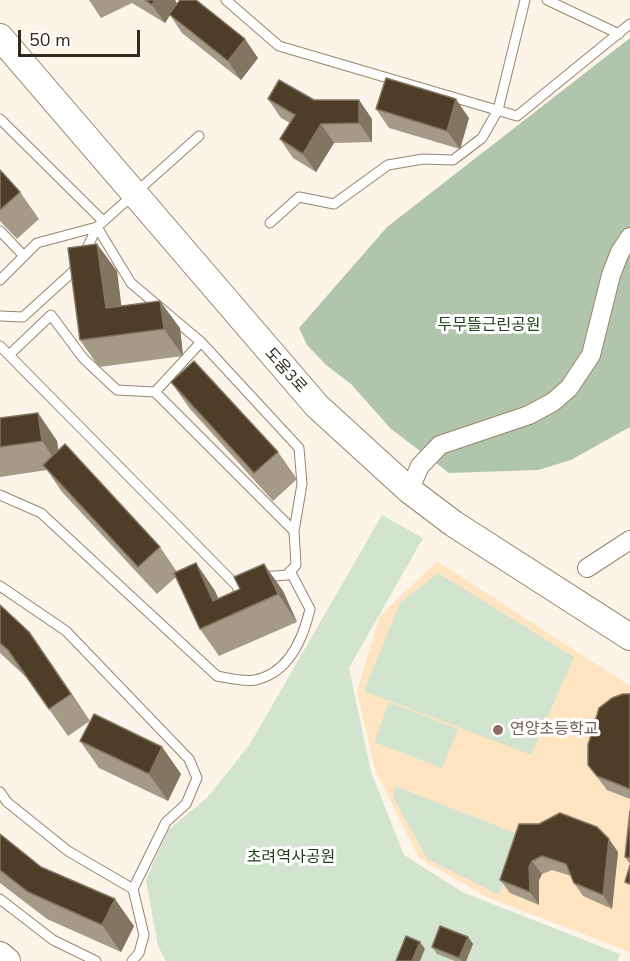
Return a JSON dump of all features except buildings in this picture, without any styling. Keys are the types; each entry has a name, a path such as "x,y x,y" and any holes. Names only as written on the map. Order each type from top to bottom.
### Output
{"street":[{"name":"도움3로","path":"0,38 135,192 261,345 317,406 409,490 454,524 630,637"},
{"path":"409,490 420,466 440,445 529,415 554,402 569,388 591,355 612,275 620,252 630,237"},
{"path":"587,567 630,540"},
{"path":"0,955 7,961"}],"lane":[{"path":"226,0 279,46 517,116 630,24"},
{"path":"270,223 299,197 334,204 388,165 423,159 453,160 482,138 498,110 525,0"},
{"path":"547,0 619,33"},
{"path":"0,119 100,224 131,283 201,342 298,448 302,484 294,531 296,565 286,575 253,578"},
{"path":"0,316 22,317 78,267 100,224 199,136"},
{"path":"0,280 37,243 100,224"},
{"path":"0,231 24,256"},
{"path":"9,356 51,315 83,358 117,390 155,392 294,531"},
{"path":"155,392 201,342"},
{"path":"0,346 237,586 241,599"},
{"path":"0,495 41,513 217,676 254,680 282,668 304,632 310,609 290,572"},
{"path":"230,579 241,578"},
{"path":"0,586 66,631 189,759 196,778 186,804 166,822 133,889 144,935 139,953 132,961"},
{"path":"0,792 7,802 68,851 133,889"},
{"path":"0,899 53,940 96,961"}],"shaded area":[{"name":"연양초등학교","path":"437,561 630,686 630,952 487,897 419,858 375,770 357,691 380,616"}],"green space":[{"name":"두무뜰근린공원","path":"630,38 630,427 571,460 538,470 449,473 391,429 351,384 326,365 307,345 299,328 387,227"},
{"name":"초려역사공원","path":"382,515 423,538 349,668 371,772 404,855 462,892 620,954 618,961 166,961 158,946 146,880 168,830 207,798 250,744"},
{"path":"438,573 574,657 531,755 364,691 400,603"},
{"path":"389,702 458,729 442,768 374,742"},
{"path":"395,786 520,835 499,895 427,859 393,797"}],"place":[{"name":"연양초등학교","path":"498,730"}]}
